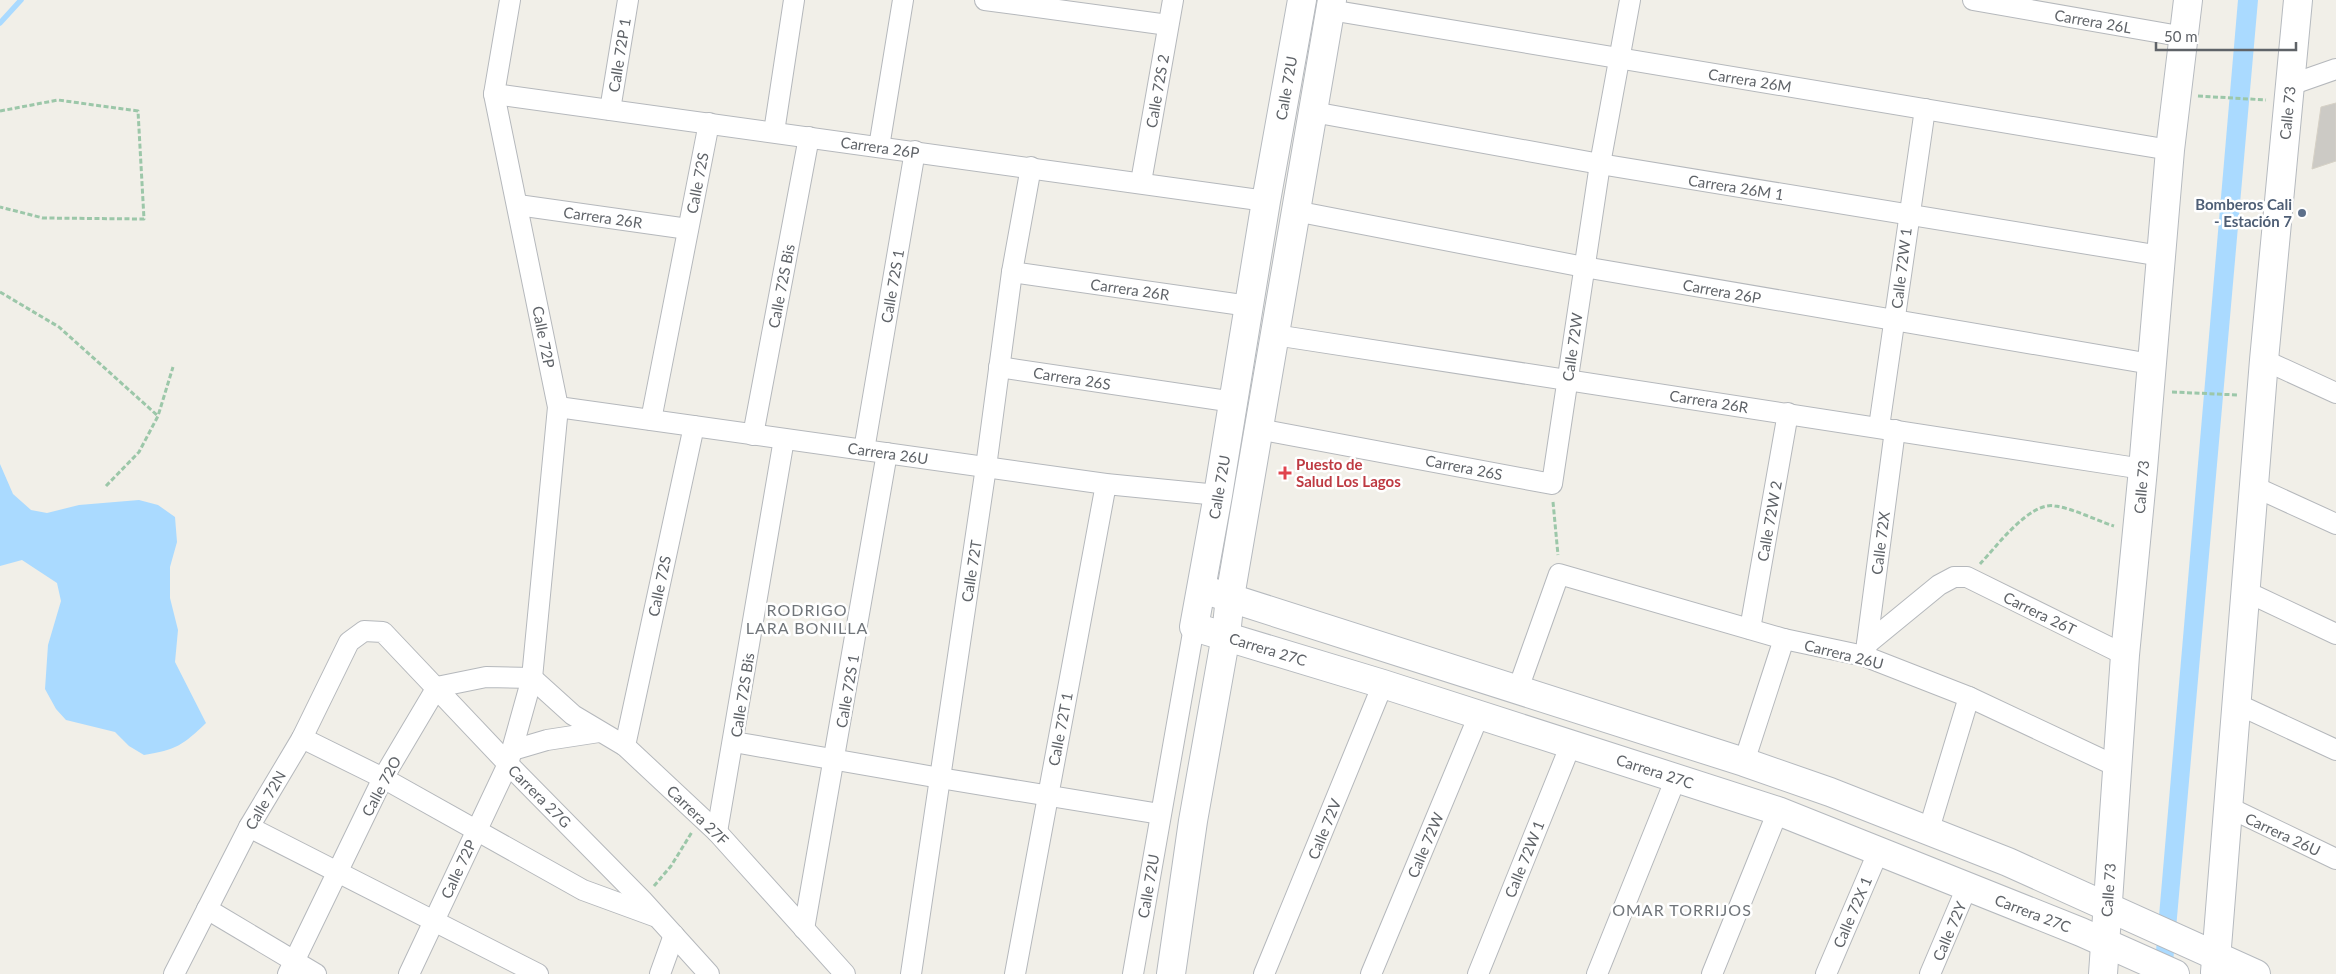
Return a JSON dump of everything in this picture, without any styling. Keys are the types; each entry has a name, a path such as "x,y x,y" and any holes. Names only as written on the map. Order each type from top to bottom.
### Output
{"street":[{"name":"Calle 72P","path":"409,974 510,757 532,678 558,407 494,94 510,0"},
{"name":"Calle 72P 1","path":"610,110 628,0"},
{"path":"774,132 794,0"},
{"path":"879,147 903,0"},
{"path":"985,0 1168,25"},
{"name":"Calle 72S 2","path":"1141,182 1173,0"},
{"name":"Calle 72U","path":"1132,974 1202,589 1266,201 1302,0"},
{"name":"Calle 72W","path":"1552,484 1600,164 1630,0"},
{"name":"Carrera 26L","path":"1972,0 2185,37"},
{"name":"Calle 73","path":"2103,974 2125,655 2170,150 2188,0"},
{"name":"Calle 73","path":"2216,965 2230,808 2264,360 2298,0"},
{"name":"Calle 72U","path":"1172,974 1193,821 1226,635 1230,597 1275,335 1294,211 1331,5"},
{"name":"Carrera 26M","path":"1331,5 1620,58 2170,150"},
{"path":"2290,85 2336,69"},
{"name":"Carrera 26P","path":"494,94 1141,182 1266,201"},
{"name":"Calle 72W 1","path":"1887,429 1894,321 1925,109"},
{"name":"Carrera 26M 1","path":"1313,112 1600,164 2161,256"},
{"name":"Calle 72S","path":"651,420 709,123"},
{"name":"Calle 72S Bis","path":"753,434 809,137"},
{"name":"Calle 72S 1","path":"864,450 915,152"},
{"name":"Calle 72T","path":"911,974 986,467 1012,272 1031,167"},
{"name":"Carrera 26R","path":"518,205 688,229"},
{"name":"Carrera 26P","path":"1294,211 1584,267 2152,364"},
{"name":"Carrera 26R","path":"1012,272 1249,306"},
{"name":"Carrera 26R","path":"1275,335 2143,469"},
{"path":"2264,360 2336,393"},
{"name":"Carrera 26S","path":"998,367 1234,402"},
{"name":"Carrera 26U","path":"558,407 1106,484 1218,495"},
{"name":"Calle 72W 2","path":"1750,629 1788,413"},
{"name":"Calle 72S","path":"625,746 694,426"},
{"name":"Carrera 26S","path":"1258,429 1552,484"},
{"name":"Calle 72X","path":"1866,650 1887,429"},
{"name":"Calle 72S Bis","path":"717,832 734,742 784,439"},
{"name":"Calle 72S 1","path":"804,929 887,453"},
{"name":"Calle 72T 1","path":"1015,974 1106,484"},
{"path":"2255,487 2336,524"},
{"path":"1518,689 1559,574"},
{"name":"Carrera 26U","path":"1559,574 1784,639 1866,650 2118,767"},
{"path":"1866,650 1939,585 1960,577"},
{"name":"Carrera 26T","path":"1960,577 2125,655"},
{"path":"1202,589 1744,762 1928,829 2008,862 2188,942 2216,965 2256,974"},
{"path":"2247,592 2336,634"},
{"name":"Carrera 27C","path":"1194,627 1226,635 1383,684 1778,811 1879,850 2105,944"},
{"name":"Carrera 27G","path":"364,631 383,632 436,687 510,757 709,974"},
{"name":"Calle 72N","path":"174,974 249,827 302,738 349,642 364,631"},
{"path":"1744,762 1784,639"},
{"path":"436,687 486,677 532,678"},
{"name":"Carrera 27F","path":"532,678 573,715 625,746 717,832 845,974"},
{"name":"Calle 72V","path":"1264,974 1383,684"},
{"name":"Calle 72O","path":"291,968 383,778 436,687"},
{"path":"1928,829 1970,697"},
{"path":"2237,704 2336,750"},
{"name":"Calle 72W","path":"1371,974 1479,715"},
{"path":"510,757 547,740 600,732"},
{"path":"302,738 383,778 476,832 583,890 658,917"},
{"path":"734,742 1160,814"},
{"name":"Calle 72W 1","path":"1478,974 1571,744"},
{"path":"1597,974 1676,778"},
{"name":"Carrera 26U","path":"2230,808 2336,859"},
{"path":"1712,974 1778,811"},
{"path":"249,827 538,974"},
{"name":"Calle 72X 1","path":"1826,974 1879,850"},
{"name":"Calle 72Y","path":"1930,974 1967,887"},
{"path":"207,909 291,968 316,974"},
{"path":"660,974 674,935"},
{"path":"2105,944 2175,974"}],"path":[{"path":"2194,96 2267,100"},
{"path":"0,110 58,100 138,111 144,219 43,218 0,207"},
{"path":"0,292 60,327 158,416"},
{"path":"106,486 139,452 158,416 173,367"},
{"path":"2177,392 2247,396"},
{"path":"1552,484 1559,574"},
{"path":"1960,577 2028,514 2040,507 2054,505 2136,533"},
{"path":"642,900 671,866 702,818"}],"water":[{"path":"2238,0 2258,0 2172,974 2154,974"},
{"path":"0,464 13,494 31,510 47,513 79,505 139,500 158,505 175,517 177,542 170,567 170,598 178,630 175,662 206,723 191,737 172,748 144,755 129,746 115,732 66,720 56,709 45,689 48,645 61,601 57,583 22,560 0,566"}],"building":[{"path":"2336,103 2336,161 2312,169 2321,107"}],"waterway":[{"path":"0,23 21,0"}],"place":[{"name":"Bomberos Cali - Estación 7","path":"2302,213"},
{"name":"Puesto de Salud Los Lagos","path":"1285,473"}],"district":[{"name":"RODRIGO LARA BONILLA","path":"807,618"},
{"name":"OMAR TORRIJOS","path":"1682,909"}]}
